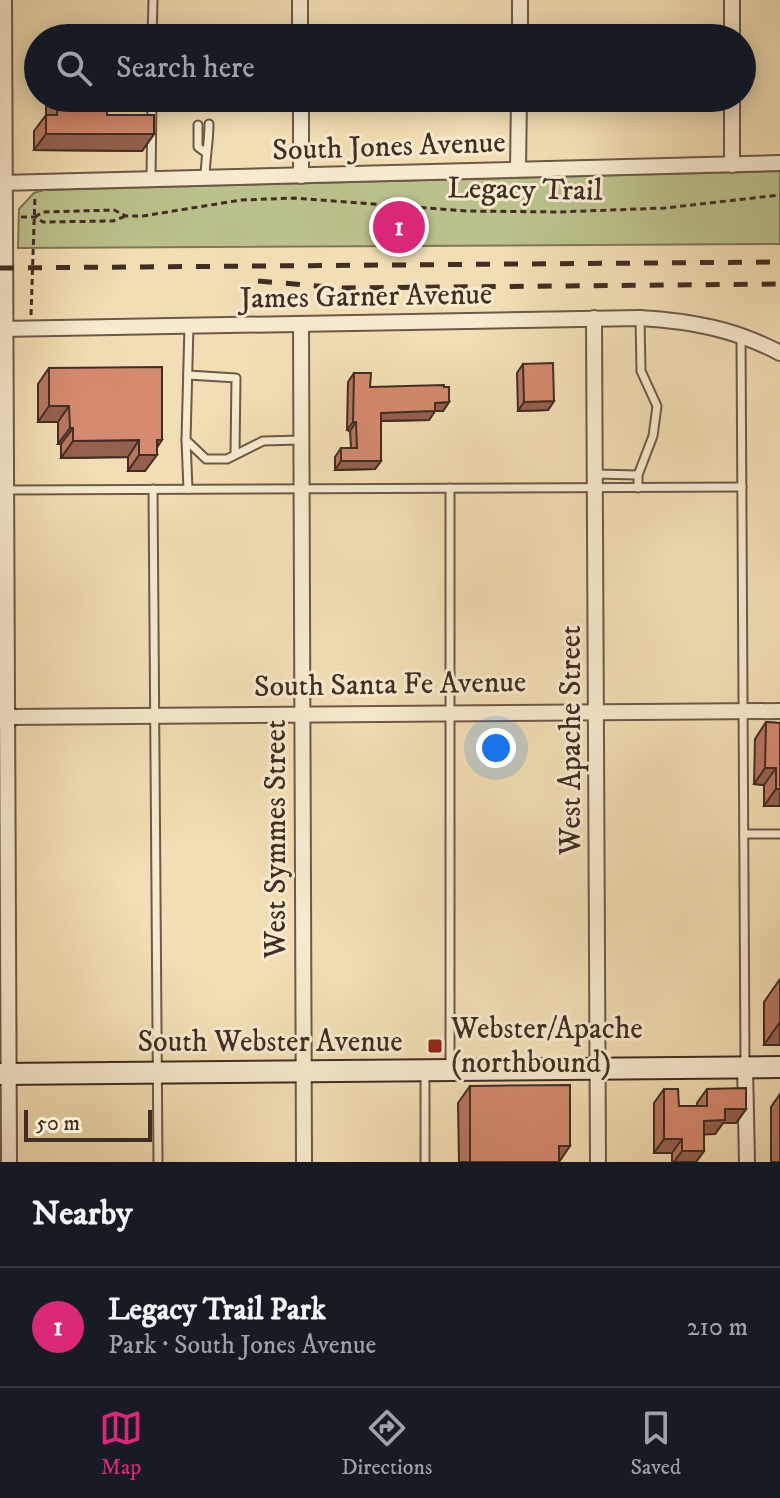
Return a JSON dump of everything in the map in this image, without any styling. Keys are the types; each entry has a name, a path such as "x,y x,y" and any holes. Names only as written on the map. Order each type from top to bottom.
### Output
{"street":[{"path":"4,0 3,329 4,472 7,490 4,1074 9,1162"},
{"path":"300,0 300,24"},
{"path":"520,0 520,24"},
{"path":"732,0 732,24"},
{"path":"301,112 301,176"},
{"path":"518,169 519,112"},
{"path":"732,112 732,165"},
{"name":"South Jones Avenue","path":"3,183 780,163"},
{"name":"West Apache Street","path":"594,318 598,1162"},
{"name":"James Garner Avenue","path":"3,329 640,318 680,320 736,333 780,353"},
{"name":"West Symmes Street","path":"301,325 304,1162"},
{"name":"South Santa Fe Avenue","path":"4,717 780,711"},
{"path":"745,1067 747,1162"},
{"name":"South Webster Avenue","path":"4,1074 780,1067"}],"lane":[{"path":"152,24 153,0"},
{"path":"151,180 152,112"},
{"path":"205,179 209,124"},
{"path":"198,125 198,147 205,152"},
{"path":"638,488 638,475 650,445 657,406 641,371 640,318"},
{"path":"188,489 189,325"},
{"path":"736,333 742,487 745,1067"},
{"path":"188,375 236,378 235,454"},
{"path":"186,440 206,459 227,459 263,441 301,440"},
{"path":"7,490 450,488 596,481 638,475"},
{"path":"596,481 638,488 742,487"},
{"path":"450,488 450,1070"},
{"path":"153,489 158,1162"},
{"path":"744,834 780,834"},
{"path":"425,1070 425,1162"}],"path":[{"path":"31,316 35,195"},
{"name":"Legacy Trail","path":"126,216 114,210 43,212 35,217 43,222 113,221 126,216 211,204 270,199 325,199 467,211 559,212 665,208 780,195"}],"green space":[{"path":"780,171 780,244 18,248 19,209 34,193 44,190"}],"building":[{"path":"57,112 107,112 107,115 154,115 154,134 46,134 46,115 57,115"},
{"path":"553,363 554,401 524,402 523,364"},
{"path":"162,367 162,440 157,440 157,455 139,455 139,440 73,441 69,406 49,406 49,368"},
{"path":"354,373 371,373 370,387 444,385 449,387 449,402 435,403 435,411 381,413 381,461 341,461 341,448 357,448 356,422 353,422"},
{"path":"766,722 780,723 780,789 776,789 776,768 765,768"},
{"path":"570,1085 570,1146 559,1146 559,1162 470,1162 470,1086"},
{"path":"746,1088 746,1109 725,1109 725,1120 704,1121 704,1151 682,1151 682,1139 664,1139 664,1089 678,1089 679,1106 707,1106 707,1089"}],"railway":[{"path":"0,268 780,262"},
{"path":"258,281 342,288 780,284"}],"place":[{"name":"Legacy Trail Park","path":"399,227"},
{"name":"Webster/Apache (northbound)","path":"435,1046"}]}
